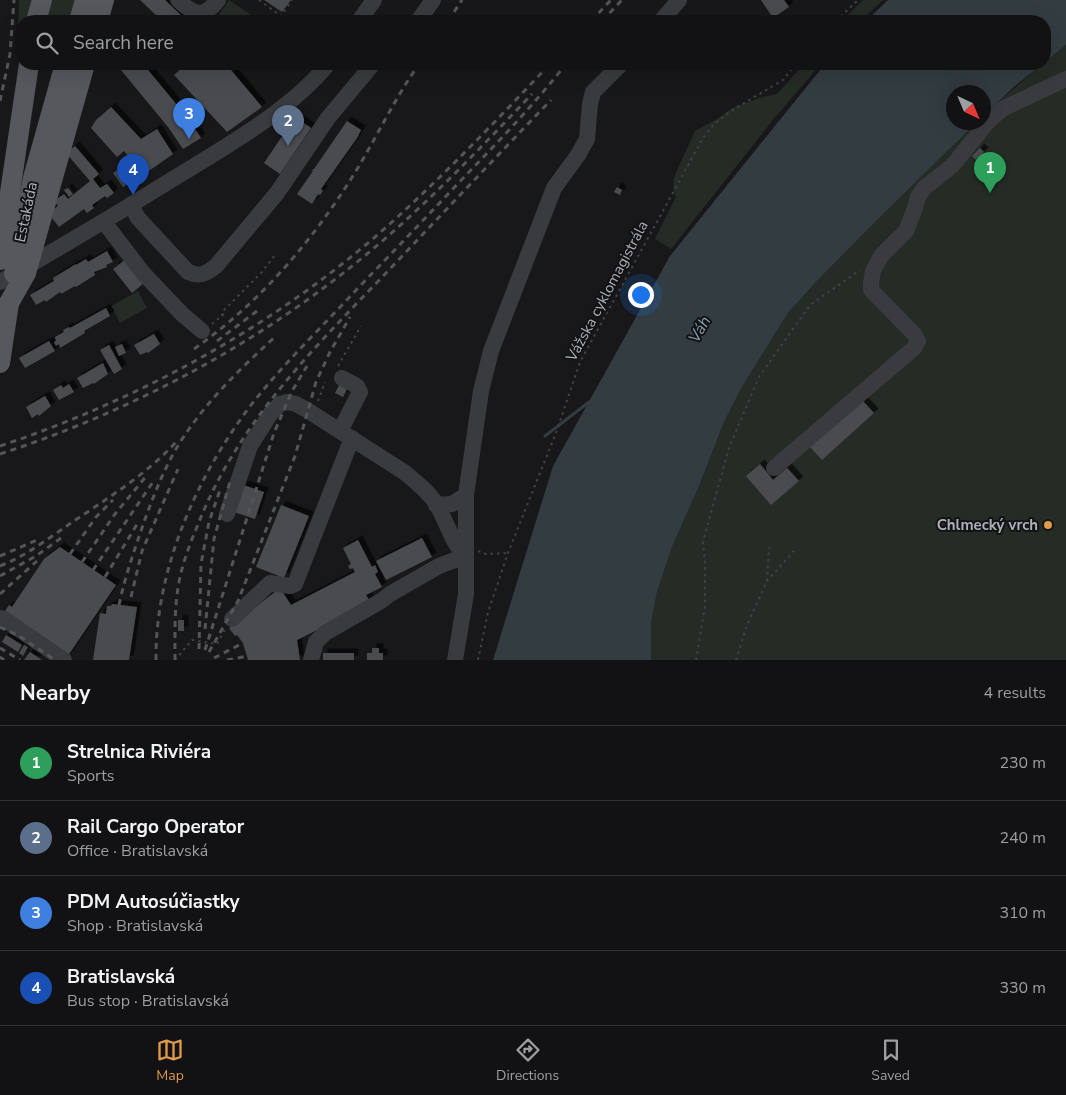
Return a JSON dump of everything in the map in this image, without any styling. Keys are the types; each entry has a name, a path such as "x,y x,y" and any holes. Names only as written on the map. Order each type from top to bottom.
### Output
{"main road":[{"path":"37,15 38,0"},
{"path":"38,15 42,0"},
{"path":"81,15 85,0"},
{"path":"100,15 104,0"},
{"name":"Estakáda","path":"0,260 29,70"},
{"name":"Estakáda","path":"0,363 16,262 33,178 63,70"},
{"path":"9,303 26,273 83,70"}],"street":[{"path":"178,0 190,11 197,13 205,12 212,8 218,0"},
{"path":"363,15 374,0"},
{"path":"422,15 433,0"},
{"path":"665,15 679,0"},
{"path":"0,282 104,222 231,144 288,103 322,70"},
{"path":"131,205 138,218 188,272 198,275 210,272 277,193 328,118 368,70"},
{"path":"455,660 466,594 466,495 481,391 491,351 554,188 578,155 586,139 593,92 615,70"},
{"path":"774,468 906,356 918,341 908,327 871,290 870,283 873,271 881,256 906,231 916,208 918,197 924,188 952,166 987,123 1002,109 1066,79"},
{"path":"104,222 142,273 182,314 202,331"},
{"path":"232,619 270,583 290,586 295,584 360,392 358,386 342,378"},
{"path":"227,514 250,446 270,413 280,404 287,402 296,404 314,414 410,477 436,504 458,548 466,551"},
{"path":"436,504 452,504 466,495"},
{"path":"311,660 316,642 325,633 381,601 406,584 466,551"},
{"path":"0,618 64,660"}],"path":[{"path":"259,0 280,15"},
{"path":"282,15 292,0"},
{"path":"842,15 858,0"},
{"name":"Vážska cyklomagistrála","path":"478,660 488,612 508,553 556,433 580,362 703,138 714,124 734,109 783,80 791,70"},
{"path":"222,316 222,312 262,272 275,256"},
{"path":"696,660 705,606 706,564 703,541 729,448 759,378 810,304 881,256"},
{"path":"343,355 360,326"},
{"path":"314,414 326,382"},
{"path":"767,581 769,547"},
{"path":"466,551 486,554 508,553"},
{"path":"736,660 747,625 767,581 794,551"},
{"path":"175,660 192,640 217,644 232,619"}],"shaded area":[{"path":"19,0 80,0 72,15 19,15"},
{"path":"229,0 251,15 219,15"},
{"path":"863,0 883,0 867,15 848,15"},
{"path":"1066,45 1066,660 651,660 651,623 657,592 672,547 724,422 742,387 788,313 873,224 969,130 991,130 991,109 1036,70 1051,70 1051,57"},
{"path":"799,70 816,70 772,121 671,249 655,239 676,197 673,188 674,177 695,131 732,108 759,98 777,94"},
{"path":"138,291 147,308 120,323 111,306"}],"water":[{"path":"888,0 1066,0 1066,45 1051,57 1051,15 872,15"},
{"name":"Váh","path":"820,70 1035,70 991,108 991,85 946,85 946,130 969,130 873,224 788,313 742,387 724,422 672,547 657,592 651,623 651,660 493,660 553,466 670,256"}],"building":[{"path":"140,0 165,0 181,15 156,15"},
{"path":"264,0 291,0 282,12"},
{"path":"761,0 784,0 789,7 777,15 771,15"},
{"path":"121,70 148,70 187,117 189,116 191,119 189,120 201,138 183,149 168,127"},
{"path":"180,70 231,70 262,107 227,132 174,75"},
{"path":"111,107 141,139 157,129 173,154 123,187 113,173 132,160 124,151 117,157 91,128 96,120"},
{"path":"295,117 311,128 280,174 264,163"},
{"path":"347,121 361,130 321,189 323,191 320,195 318,194 312,204 297,194"},
{"path":"75,146 99,174 93,179 100,188 107,184 114,193 107,198 105,196 92,205 94,208 87,213 84,209 59,227 48,213 58,206 54,201 64,194 68,199 90,181 66,153"},
{"path":"980,148 984,152 976,160 972,156"},
{"path":"617,187 622,190 620,195 614,192"},
{"path":"68,188 73,194 69,197 64,190"},
{"path":"107,251 113,262 106,265 107,267 94,272 95,275 76,287 61,294 60,292 46,302 45,300 36,305 30,295 54,281 53,278 76,264 86,259 88,262"},
{"path":"125,260 144,283 132,293 113,269"},
{"path":"106,308 110,316 60,348 59,344 56,346 54,342 56,341 55,337 64,332 63,330"},
{"path":"154,334 160,344 148,353 140,355 134,345"},
{"path":"49,341 55,351 25,368 19,358"},
{"path":"122,344 126,353 119,356 115,347"},
{"path":"109,345 122,369 114,374 100,350"},
{"path":"103,363 108,374 94,384 83,388 77,378"},
{"path":"341,381 349,385 343,397 335,393"},
{"path":"69,384 74,392 59,400 53,390 61,385 63,388"},
{"path":"45,396 51,406 39,416 38,414 32,418 26,407"},
{"path":"861,399 874,413 822,460 809,446"},
{"path":"760,464 773,480 787,468 799,481 771,505 746,476"},
{"path":"243,485 264,492 255,519 234,512"},
{"path":"281,505 309,516 284,578 256,567"},
{"path":"422,538 432,557 386,580 376,561"},
{"path":"358,540 372,567 375,565 378,572 375,574 382,587 366,595 371,603 297,640 300,660 248,660 243,643 229,628 280,588 291,605 355,572 353,568 350,569 348,566 351,564 343,548"},
{"path":"60,547 116,585 67,657 5,611 9,605 12,607 44,559"},
{"path":"112,604 137,607 129,660 93,660 100,613 106,614 107,606"},
{"path":"178,620 184,620 184,631 178,631"},
{"path":"6,635 22,645 18,652 2,642"},
{"path":"24,645 28,647 23,656 19,653"},
{"path":"372,648 379,648 379,653 383,653 383,660 367,660 367,653 372,653"},
{"path":"30,652 42,660 24,660"},
{"path":"323,653 354,653 354,660 323,660"}],"waterway":[{"path":"545,436 589,402"}],"railway":[{"path":"0,101 10,54 14,0"},
{"path":"452,15 462,0"},
{"path":"597,15 611,0"},
{"path":"608,15 622,0"},
{"path":"194,349 240,313 300,250 351,179 415,70"},
{"path":"0,446 51,428 150,384 198,359 289,303 375,237 465,152 544,70"},
{"path":"156,660 158,625 163,591 172,556 184,522 199,489 235,428 255,400 280,371 506,133 561,70"},
{"path":"0,454 110,412 164,387 266,328 314,295 361,259 406,220 532,94"},
{"path":"175,660 177,598 180,577 187,552 213,490 254,422 278,390 331,330 551,100"},
{"path":"217,341 261,308"},
{"path":"209,652 238,601 295,456 316,382 350,317"},
{"path":"119,605 130,564 148,512 163,475 181,440 198,416 219,392 240,369 275,337"},
{"path":"205,650 274,433 292,391 307,366"},
{"path":"0,566 37,546 113,495 140,475 177,441"},
{"path":"131,597 142,551 178,469"},
{"path":"82,562 115,514 148,474"},
{"path":"93,570 155,479"},
{"path":"205,629 214,539 230,481"},
{"path":"199,649 201,564 209,522 221,487"},
{"path":"70,554 96,517 113,500"},
{"path":"105,577 139,521"},
{"path":"0,576 36,556 61,538"},
{"path":"0,556 37,540"},
{"path":"0,594 37,561"},
{"path":"0,627 19,636 55,660"},
{"path":"214,658 243,643"},
{"path":"0,648 20,660"},
{"path":"227,660 248,656"},
{"path":"0,657 4,660"}],"place":[{"name":"PDM Autosúčiastky","path":"189,139"},
{"name":"Rail Cargo Operator","path":"288,146"},
{"name":"Strelnica Riviéra","path":"990,193"},
{"name":"Bratislavská","path":"133,195"},
{"name":"Chlmecký vrch","path":"1048,525"}]}
